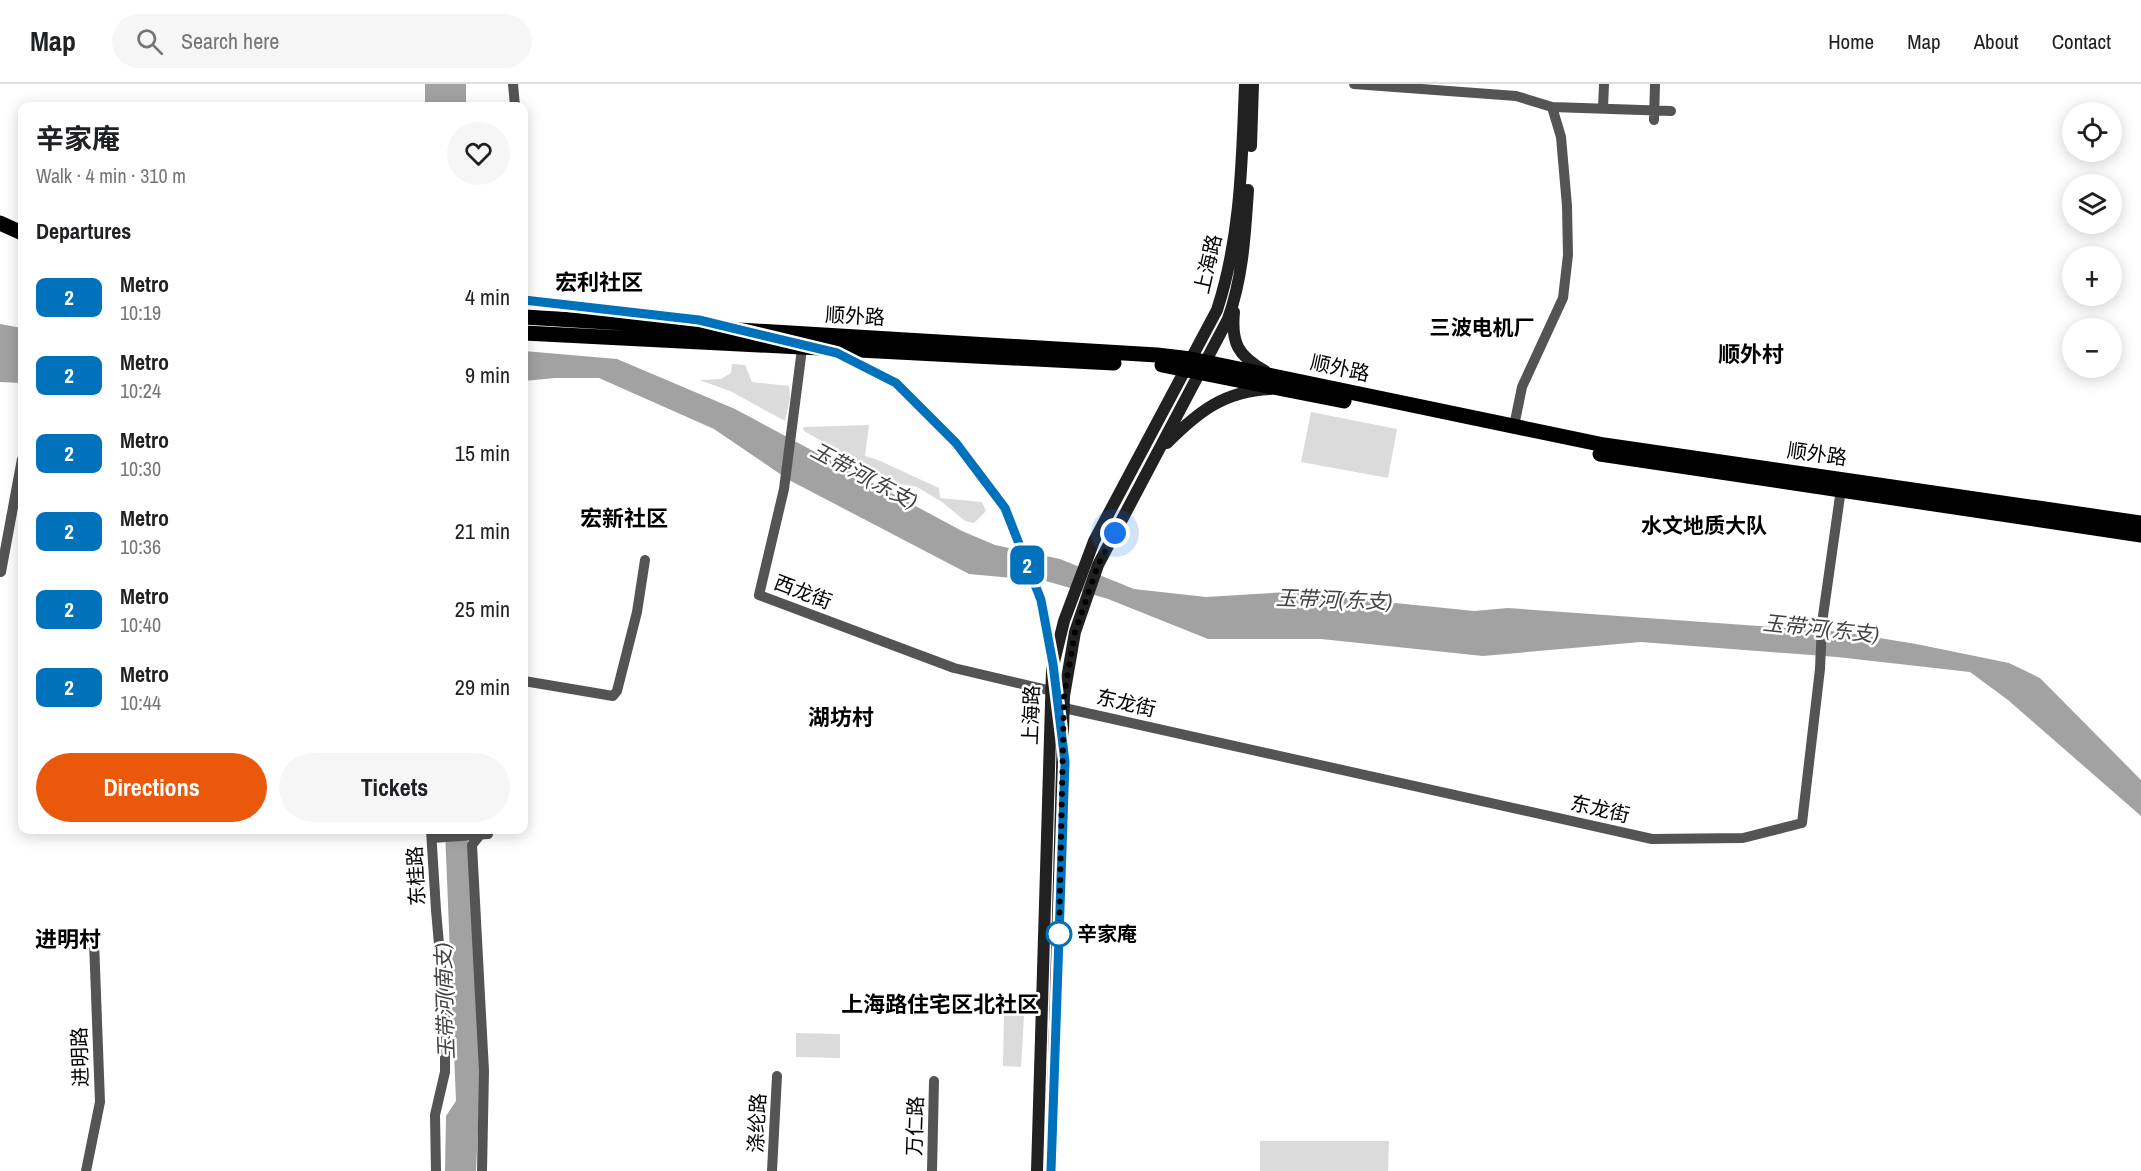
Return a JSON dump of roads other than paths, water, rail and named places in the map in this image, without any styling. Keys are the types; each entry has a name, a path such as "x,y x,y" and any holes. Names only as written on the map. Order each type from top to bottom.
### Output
{"main road":[{"name":"上海路","path":"1051,1171 1064,708 1075,632 1098,565 1157,452 1196,365 1225,285 1240,194 1245,84"},
{"name":"上海路","path":"1037,1171 1052,670 1064,621 1094,542 1196,365 1228,319 1236,298 1242,269 1246,226 1253,84"},
{"path":"0,212 18,220"},
{"path":"0,223 18,231"},
{"path":"1236,298 1233,335 1238,348 1248,362 1271,375"},
{"name":"顺外路","path":"528,317 803,340"},
{"name":"顺外路","path":"528,333 803,340 1133,353 1196,365 1271,375 1604,445 2141,524"},
{"name":"顺外路","path":"1196,365 1284,389 1597,453 2141,535"},
{"path":"1157,452 1189,421 1215,402 1261,389 1284,389"}],"street":[{"path":"513,84 515,102"},
{"path":"1354,84 1516,96 1552,107 1603,108 1654,115 1671,111"},
{"path":"1603,108 1604,84"},
{"path":"1654,115 1655,84"},
{"path":"1514,426 1522,387 1563,298 1568,255 1567,206 1561,137 1552,107"},
{"name":"西龙街","path":"803,340 784,489 759,595 954,668 1052,692"},
{"path":"1,572 18,481"},
{"name":"东龙街","path":"1064,708 1652,839 1743,838 1802,823 1820,669 1822,623 1841,489"},
{"path":"528,682 613,696 617,691 637,612 645,561"},
{"path":"434,835 451,834"},
{"path":"482,1171 484,1071 472,845 483,834"},
{"name":"东桂路","path":"434,835 446,1013 446,1072 435,1115 436,1171"},
{"name":"进明路","path":"86,1171 100,1102 94,941"},
{"name":"涤纶路","path":"772,1171 777,1076"},
{"name":"万仁路","path":"932,1171 934,1081"}],"water":[{"path":"425,84 466,84 466,102 425,102"},
{"path":"0,324 18,327 18,383 0,382"},
{"name":"玉带河(东支)","path":"528,351 617,359 735,409 962,531 995,545 1060,559 1134,589 1206,597 1287,592 1474,611 1508,608 1843,632 2009,663 2040,678 2141,780 2141,816 2008,700 1970,672 1837,657 1641,642 1483,656 1321,639 1208,639 1108,599 1046,581 969,574 789,480 714,429 599,378 528,381"},
{"path":"445,834 467,834 482,1045 476,1171 445,1171 446,1116 456,1101"}],"metro line":[{"name":"2","path":"528,300 699,320 837,353 896,383 956,443 1005,508 1041,600 1053,664 1065,762 1051,1171"}],"place":[{"name":"辛家庵","path":"1059,934"}],"district":[{"name":"宏利社区","path":"599,282"},
{"name":"三波电机厂","path":"1482,328"},
{"name":"顺外村","path":"1751,354"},
{"name":"宏新社区","path":"624,518"},
{"name":"水文地质大队","path":"1704,526"},
{"name":"湖坊村","path":"841,717"},
{"name":"进明村","path":"68,939"},
{"name":"上海路住宅区北社区","path":"940,1004"}],"water label":[{"name":"玉带河(南支)","path":"445,1001"}]}
